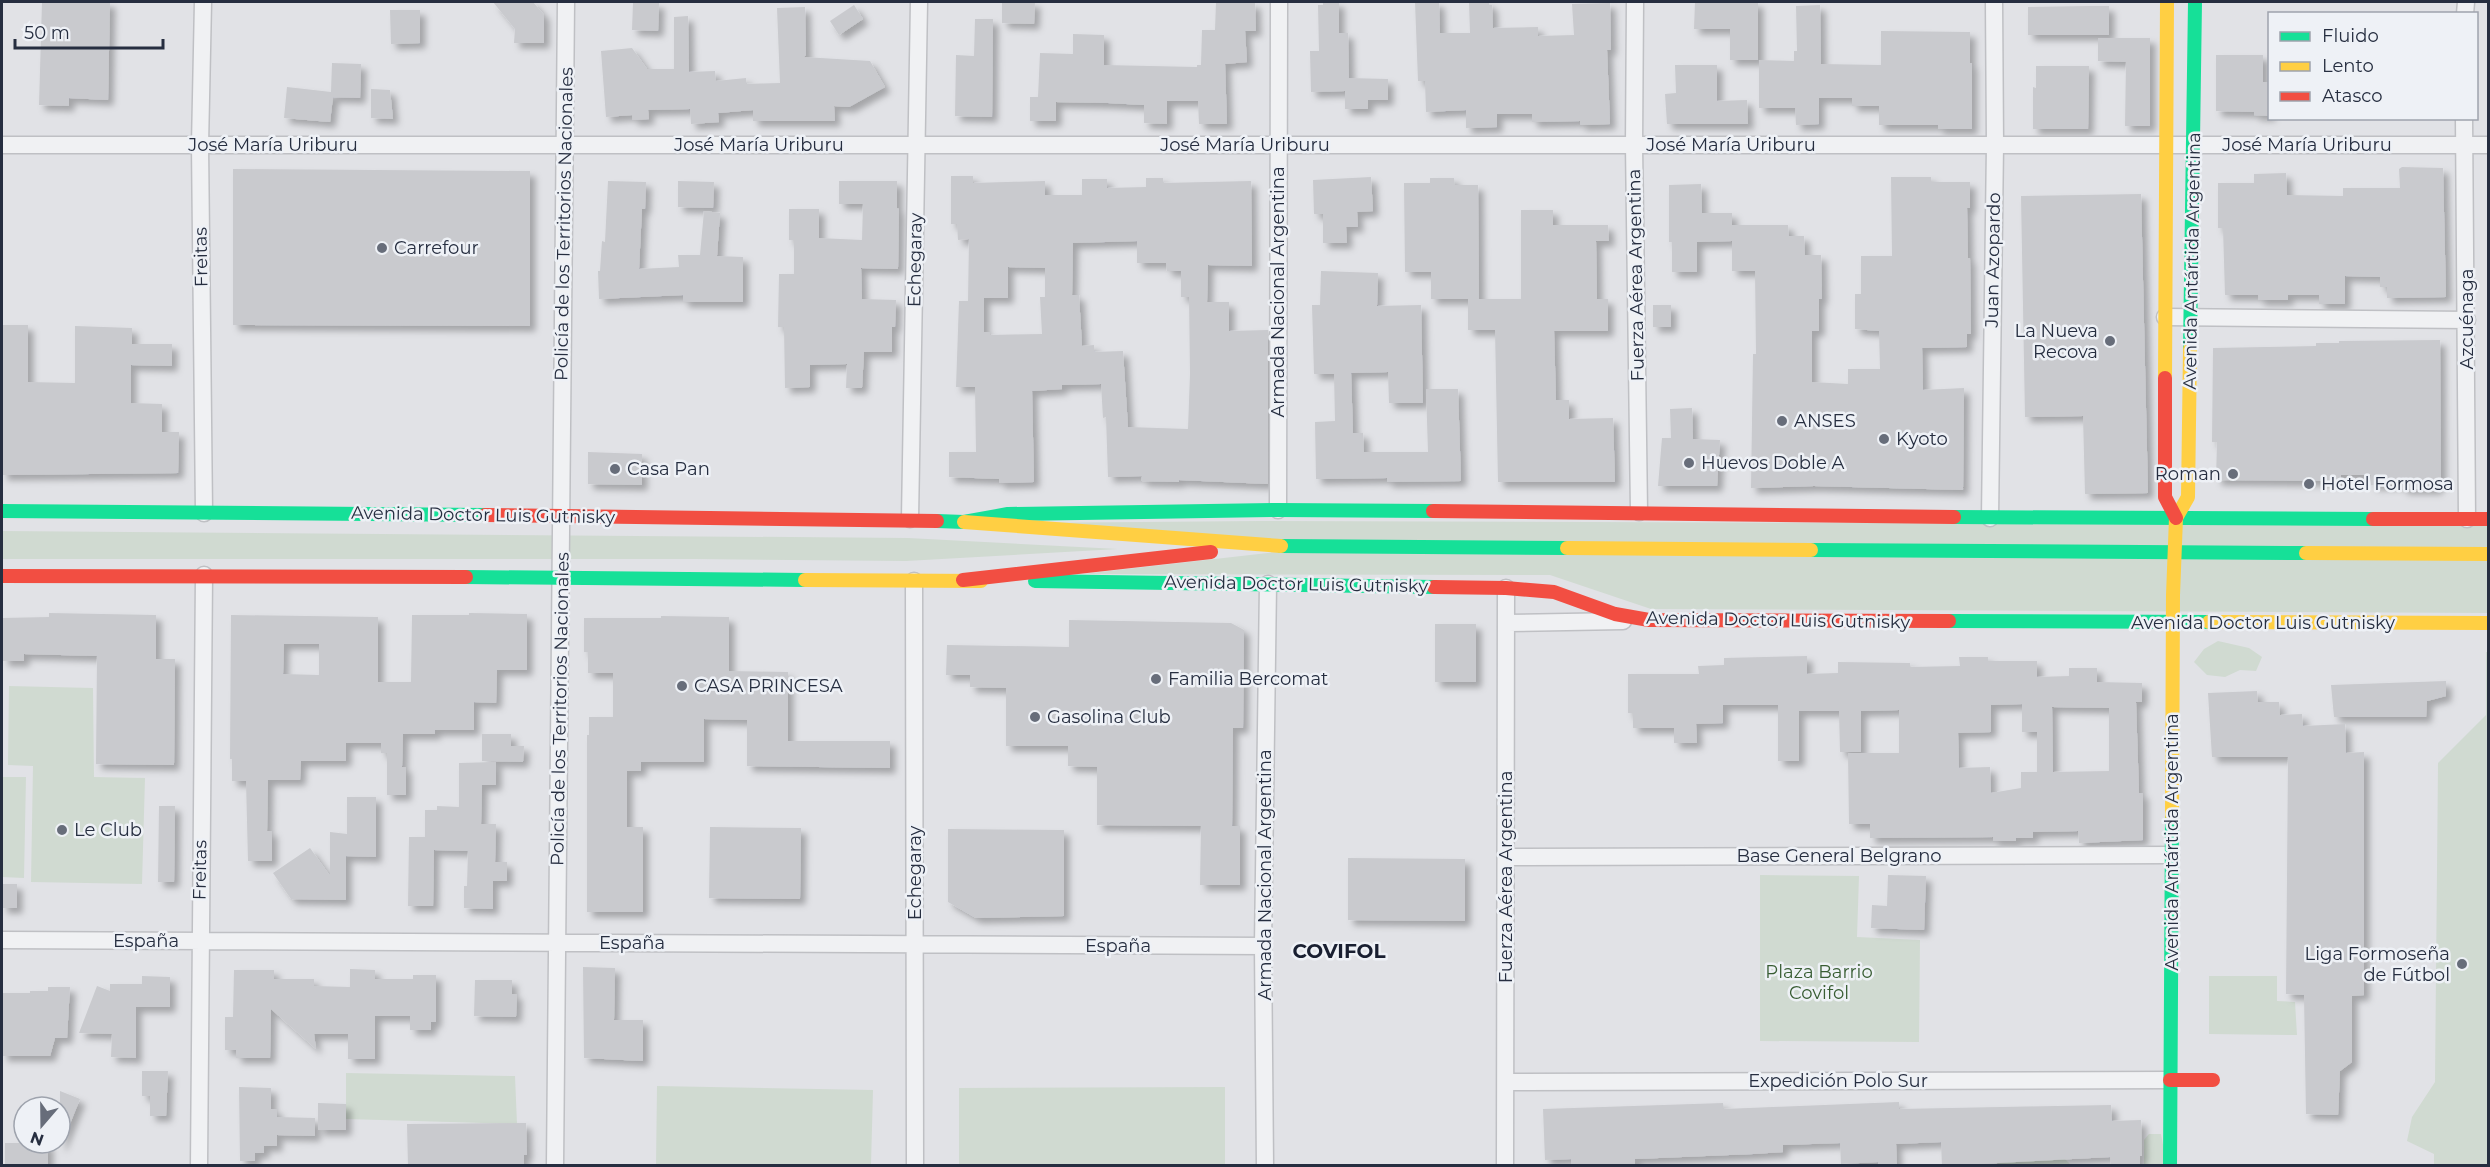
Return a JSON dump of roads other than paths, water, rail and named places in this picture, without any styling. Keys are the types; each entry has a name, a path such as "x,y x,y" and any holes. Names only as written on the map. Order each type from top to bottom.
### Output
{"main road":[{"name":"Avenida Antártida Argentina","path":"2167,2 2165,497 2176,518"},
{"name":"Avenida Antártida Argentina","path":"2170,1166 2172,622 2176,518 2188,497 2195,2"},
{"name":"Avenida Doctor Luis Gutnisky","path":"964,522 1008,514 1278,510 1990,518 2488,519"},
{"name":"Avenida Doctor Luis Gutnisky","path":"2,511 910,519 1271,546 2488,554"},
{"name":"Avenida Doctor Luis Gutnisky","path":"963,580 1271,546"},
{"name":"Avenida Doctor Luis Gutnisky","path":"2,576 204,575 963,580 1506,588 1554,592 1615,614 1649,620 2488,623"},
{"path":"2170,1080 2213,1080"}],"street":[{"name":"Freitas","path":"203,2 200,145 204,513"},
{"name":"Policía de los Territorios Nacionales","path":"555,1166 566,2"},
{"name":"Echegaray","path":"910,519 919,2"},
{"name":"Armada Nacional Argentina","path":"1278,510 1279,2"},
{"name":"Fuerza Aérea Argentina","path":"1635,2 1634,144 1639,513"},
{"name":"Juan Azopardo","path":"1990,518 1995,145 1994,2"},
{"name":"Azcuénaga","path":"2464,120 2467,519"},
{"name":"José María Uriburu","path":"2,145 2488,145"},
{"path":"2165,317 2467,320"},
{"name":"Freitas","path":"199,1166 204,575"},
{"name":"Echegaray","path":"914,581 915,1166"},
{"name":"Armada Nacional Argentina","path":"1265,1166 1263,946 1268,584"},
{"name":"Fuerza Aérea Argentina","path":"1505,1166 1506,588"},
{"path":"1507,623 1649,620"},
{"name":"Base General Belgrano","path":"1506,857 2171,855"},
{"name":"España","path":"2,940 1263,946"},
{"name":"Expedición Polo Sur","path":"1506,1082 2170,1080"}],"place":[{"name":"Carrefour","path":"382,248"},
{"name":"La Nueva Recova","path":"2110,341"},
{"name":"ANSES","path":"1782,421"},
{"name":"Kyoto","path":"1884,439"},
{"name":"Huevos Doble A","path":"1689,463"},
{"name":"Casa Pan","path":"615,469"},
{"name":"Roman","path":"2233,474"},
{"name":"Hotel Formosa","path":"2309,484"},
{"name":"Familia Bercomat","path":"1156,679"},
{"name":"CASA PRINCESA","path":"682,686"},
{"name":"Gasolina Club","path":"1035,717"},
{"name":"Le Club","path":"62,830"},
{"name":"Liga Formoseña de Fútbol","path":"2462,964"}],"district":[{"name":"COVIFOL","path":"1339,951"}],"park label":[{"name":"Plaza Barrio Covifol","path":"1819,982"}]}
